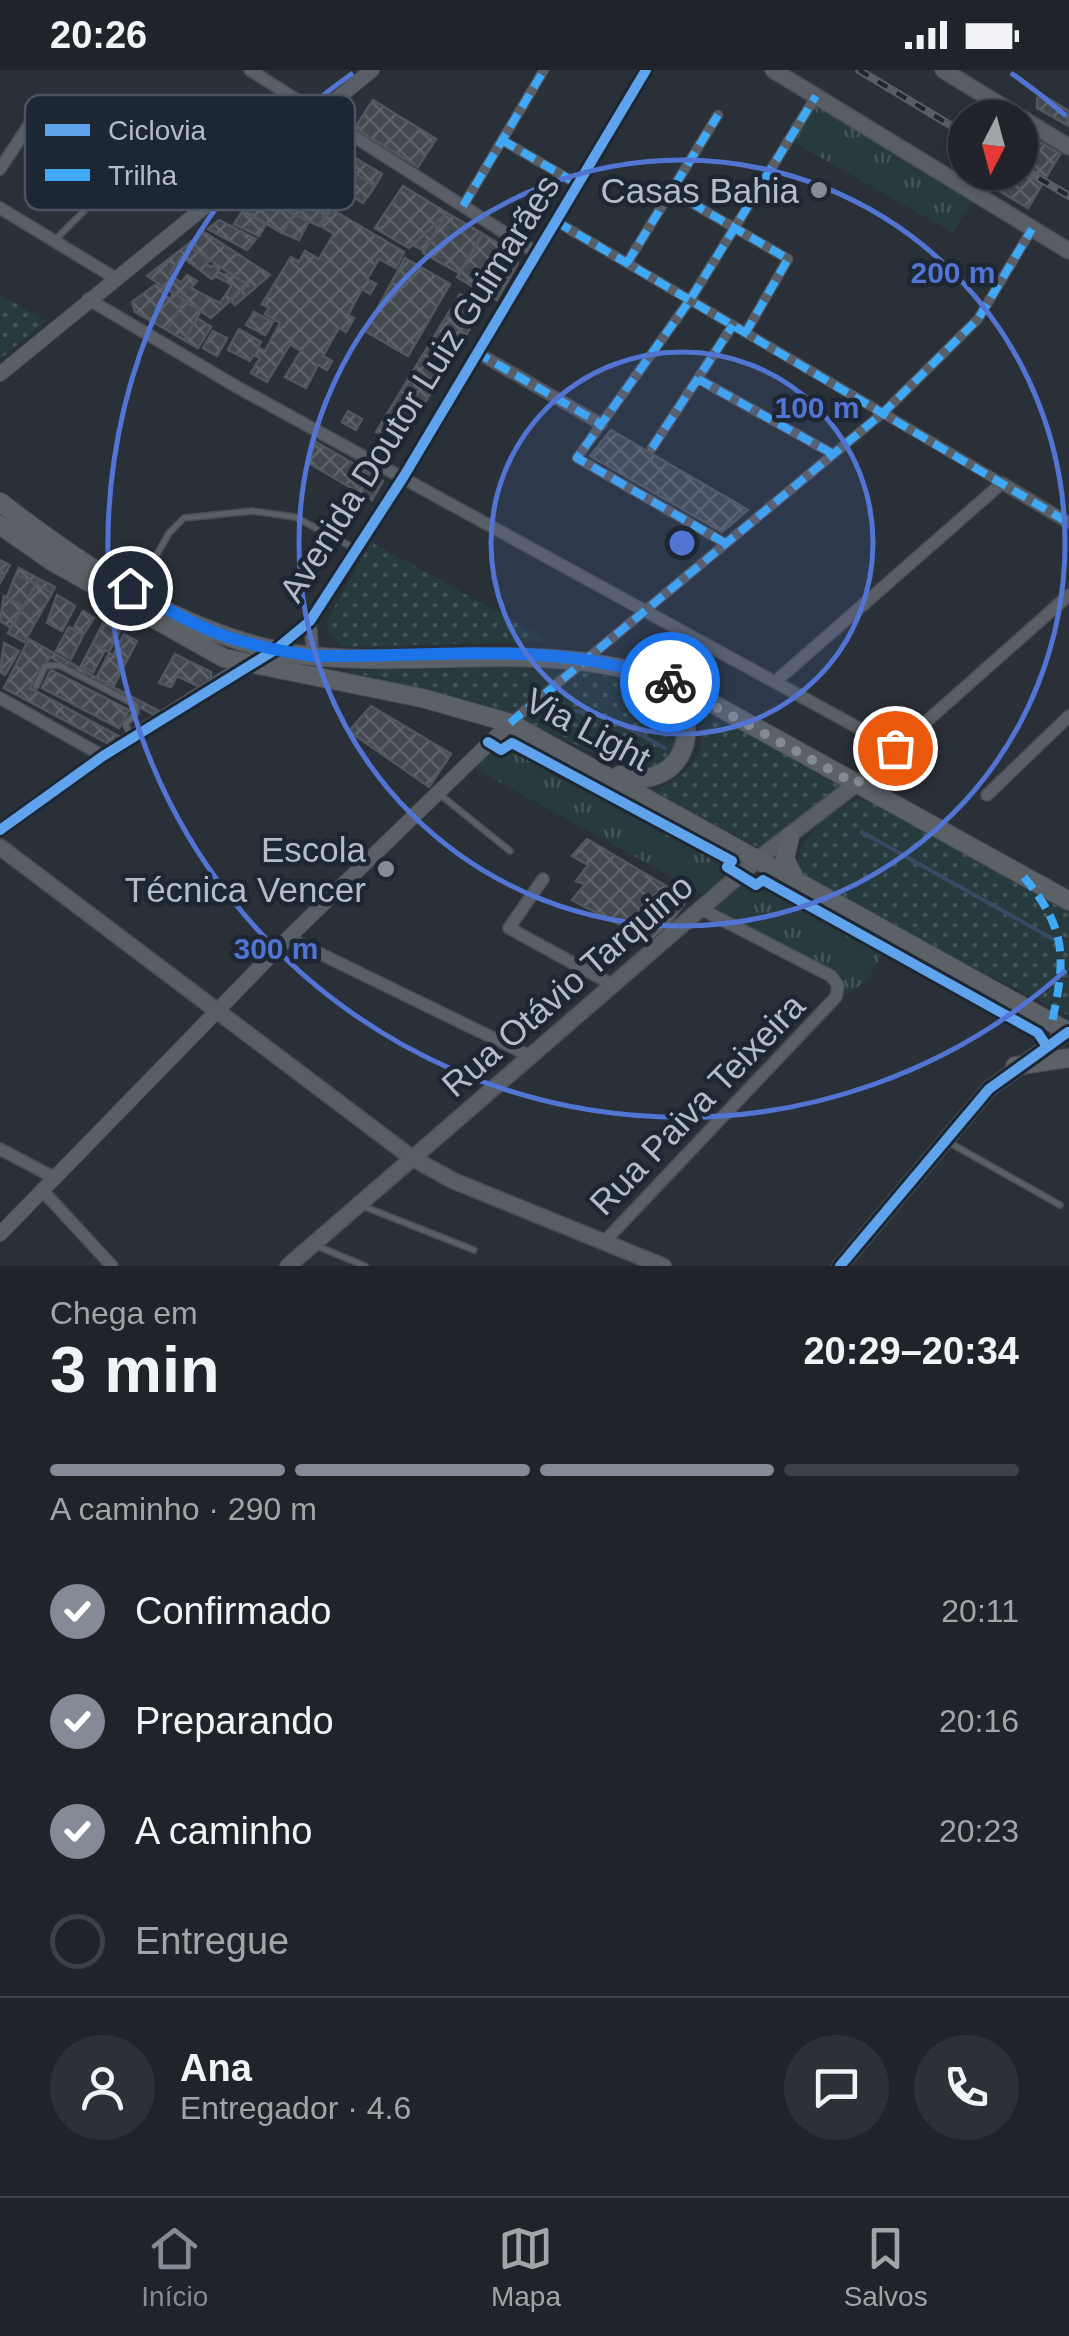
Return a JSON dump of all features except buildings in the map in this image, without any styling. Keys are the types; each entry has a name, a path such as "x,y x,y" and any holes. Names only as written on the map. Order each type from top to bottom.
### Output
{"main road":[{"path":"773,70 1069,250"},
{"path":"943,70 1069,147"},
{"name":"Via Light","path":"0,502 54,542 225,640 313,656 518,656 587,662 627,668 688,690 1069,901"},
{"name":"Via Light","path":"0,524 53,562 203,649 246,664 422,698 510,723 1066,1029"},
{"path":"0,534 53,562"},
{"path":"313,656 332,674 356,686"},
{"path":"587,763 643,779 662,772 682,752 687,729 679,703 663,687 627,668"},
{"name":"Rua Otávio Tarquino","path":"288,1266 756,860 856,784"},
{"path":"790,836 784,859 797,882"},
{"path":"0,847 412,1158 454,1181 663,1266"},
{"path":"840,1266 944,1139 1015,1066 1066,1029"},
{"path":"1015,1066 1069,1058"}],"street":[{"path":"250,70 288,95"},
{"path":"344,95 372,70"},
{"path":"462,206 544,70"},
{"name":"Avenida Doutor Luiz Guimarães","path":"0,830 132,737 246,664 275,650 310,621 404,476 646,70"},
{"path":"725,542 577,458 690,300 816,96"},
{"path":"627,263 718,115"},
{"path":"0,169 25,130"},
{"path":"355,138 538,254"},
{"path":"502,140 579,185"},
{"path":"672,192 788,258 746,332"},
{"path":"0,208 115,278"},
{"path":"0,374 201,210"},
{"path":"557,222 1069,523"},
{"path":"0,1234 216,1010 510,723 884,412 978,319 1032,229"},
{"path":"88,299 237,387 895,748"},
{"path":"652,448 733,324"},
{"path":"476,352 601,424"},
{"path":"698,380 833,454"},
{"path":"776,682 1002,482"},
{"name":"Rua Otávio Tarquino","path":"856,784 1069,595"},
{"path":"310,621 313,656"},
{"path":"0,698 103,756"},
{"path":"987,794 1069,716"},
{"path":"543,878 510,928 613,985"},
{"name":"Rua Paiva Teixeira","path":"604,1242 836,997 838,985 831,976 701,909"},
{"path":"288,938 530,1056"},
{"path":"0,1149 53,1177"},
{"path":"42,1190 112,1266"}],"lane":[{"path":"54,241 85,210"},
{"path":"147,572 169,533 184,518 252,511 295,516 356,550"},
{"path":"36,686 45,666 59,665 136,705 136,714 125,724 132,737"},
{"path":"436,792 510,851"},
{"path":"944,1139 1060,1205"},
{"path":"359,1205 474,1250"},
{"path":"313,1245 365,1266"}],"green space":[{"path":"816,98 948,179 948,190 967,190 975,195 953,233 790,140"},
{"path":"0,295 46,321 0,359"},
{"path":"371,542 551,641 343,647 328,632 327,620"},
{"path":"513,667 593,674 636,683 667,700 678,721 680,744 661,767 633,771 509,714 347,671"},
{"path":"692,703 845,786 761,849 651,790 678,777 699,754 702,730"},
{"path":"502,736 746,861 704,895 467,764"},
{"path":"856,799 878,804 1069,912 1069,1016 802,879 798,866 804,842 822,822"},
{"path":"748,871 881,943 883,952 867,981 835,1002 844,977 708,909"}],"waterway":[{"path":"546,705 609,718 665,748"},
{"path":"862,832 1053,939"}],"railway":[{"path":"859,70 948,124"},
{"path":"1038,178 1069,196"}],"marked path":[{"path":"463,206 544,70"},
{"path":"725,543 577,458 690,300 816,96"},
{"path":"627,263 718,115"},
{"path":"502,140 579,185"},
{"path":"671,191 788,259 746,332"},
{"path":"557,222 1069,523"},
{"path":"510,723 884,412 978,319 1032,229"},
{"path":"652,448 733,325"},
{"path":"476,352 601,424"},
{"path":"698,379 833,454"},
{"path":"1024,877 1048,913 1059,945 1060,979 1052,1022"}],"cycle path":[{"path":"0,830 103,756 275,650 310,621 404,476 646,70"},
{"path":"488,742 501,750 512,743 732,861 727,867 756,885 763,880 1038,1033 1046,1045"},
{"path":"840,1266 989,1089 1068,1032"}],"way so far":[{"path":"670,682 856,784 895,748"}],"place":[{"name":"Casas Bahia","path":"819,190"},
{"name":"Escola Técnica Vencer","path":"386,869"}],"route":[{"path":"130,588 225,640 275,650 313,656 547,656 627,668 670,682"}]}
